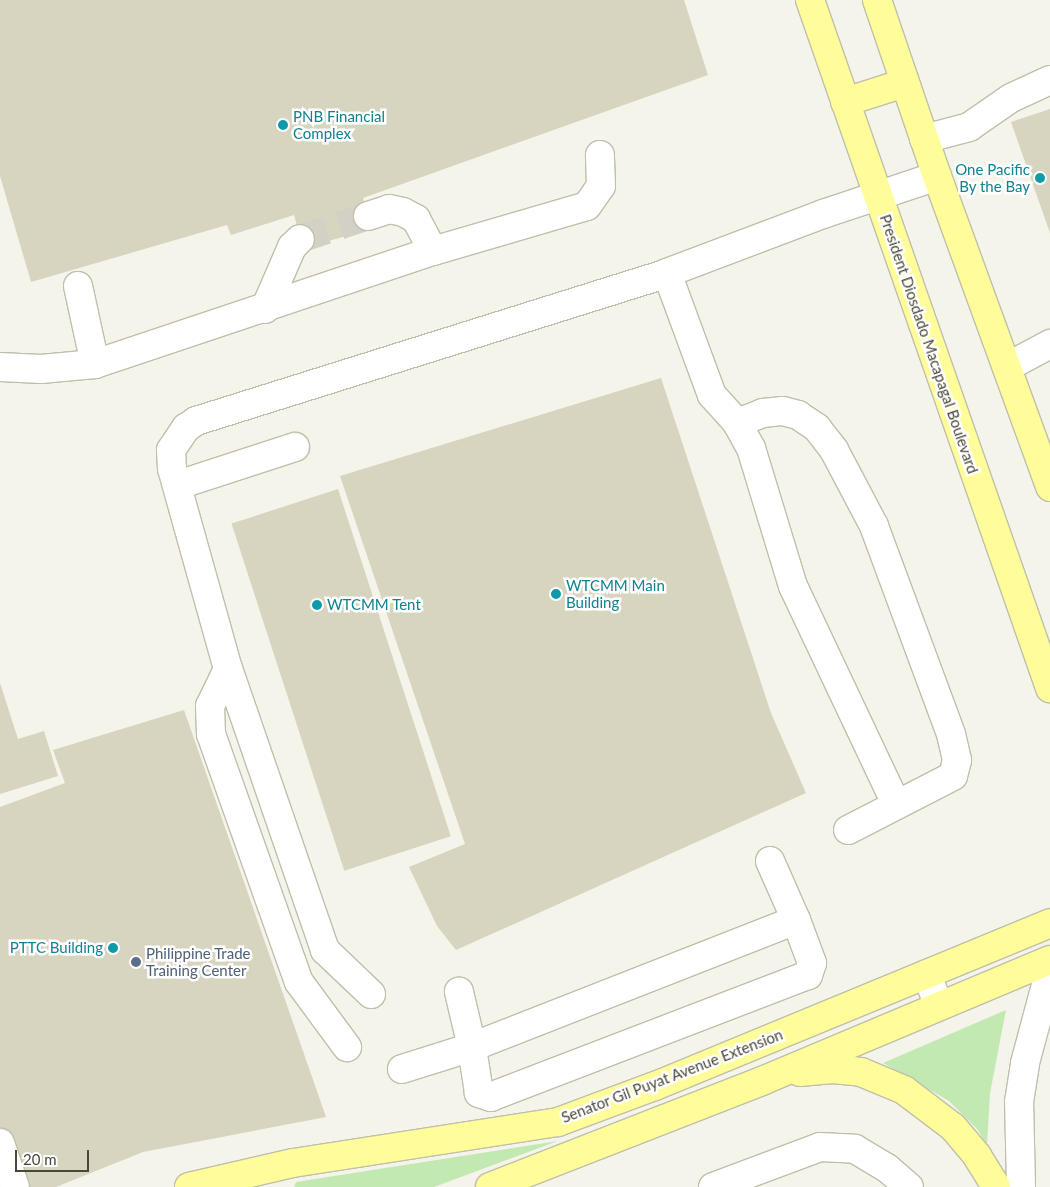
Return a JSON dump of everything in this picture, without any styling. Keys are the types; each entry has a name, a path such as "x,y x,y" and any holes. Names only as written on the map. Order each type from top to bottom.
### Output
{"main road":[{"name":"President Diosdado Macapagal Boulevard","path":"810,0 1050,688"},
{"path":"878,0 937,176 1048,474"},
{"path":"845,102 905,83"},
{"name":"Senator Gil Puyat Avenue Extension","path":"189,1187 265,1177 558,1122 655,1086 1050,922"},
{"path":"490,1187 762,1081 938,1005 1050,960"},
{"path":"762,1081 833,1069 861,1072 887,1081 922,1102 953,1127 977,1156 996,1187"}],"street":[{"path":"924,139 969,127 1012,98 1050,80"},
{"path":"0,367 41,369 94,364 265,309 433,251 587,206 601,186 600,156"},
{"path":"371,994 325,950 228,669 178,485 171,450 186,428 196,421 667,273 937,176"},
{"path":"368,216 389,210 403,212 416,219 433,251"},
{"path":"265,309 292,247 300,238"},
{"path":"667,273 712,394 737,423 751,448 793,586 896,804"},
{"path":"78,286 94,364"},
{"path":"1007,367 1050,344"},
{"path":"737,423 763,413 783,411 798,415 817,428 834,450 874,526 951,734 957,760 953,776 942,785 896,804 848,830"},
{"path":"178,485 295,446"},
{"path":"228,669 210,706 211,734 299,982 347,1047"},
{"path":"459,992 472,1046 479,1093 491,1097 808,976 812,963 796,920 770,862"},
{"path":"402,1069 472,1046 796,920"},
{"path":"1021,1187 1019,1102 1025,1063 1050,970"},
{"path":"927,974 938,1005"},
{"path":"0,1143 15,1187"},
{"path":"713,1187 820,1147 855,1150 887,1168 909,1187"}],"green space":[{"path":"1006,1010 990,1093 987,1145 977,1129 949,1101 883,1063"},
{"path":"558,1141 434,1187 294,1187 296,1182"}],"building":[{"name":"PNB Financial Complex","path":"0,0 684,0 708,75 363,198 372,229 303,248 294,215 231,235 227,225 31,282 0,176"},
{"name":"One Pacific By the Bay","path":"1050,109 1050,233 1011,122"},
{"name":"WTCMM Main Building","path":"661,378 771,713 806,793 456,950 437,926 409,867 465,844 340,476"},
{"name":"WTCMM Tent","path":"338,489 451,836 344,871 231,524"},
{"path":"0,683 18,739 44,731 58,776 0,794"},
{"name":"PTTC Building","path":"184,710 326,1117 143,1152 56,1187 0,1187 0,807 65,783 53,750"}],"tunnel":[{"path":"300,239 368,216"}],"place":[{"name":"PNB Financial Complex","path":"283,125"},
{"name":"One Pacific By the Bay","path":"1040,178"},
{"name":"WTCMM Main Building","path":"556,594"},
{"name":"WTCMM Tent","path":"317,605"},
{"name":"PTTC Building","path":"113,948"},
{"name":"Philippine Trade Training Center","path":"136,962"}]}
